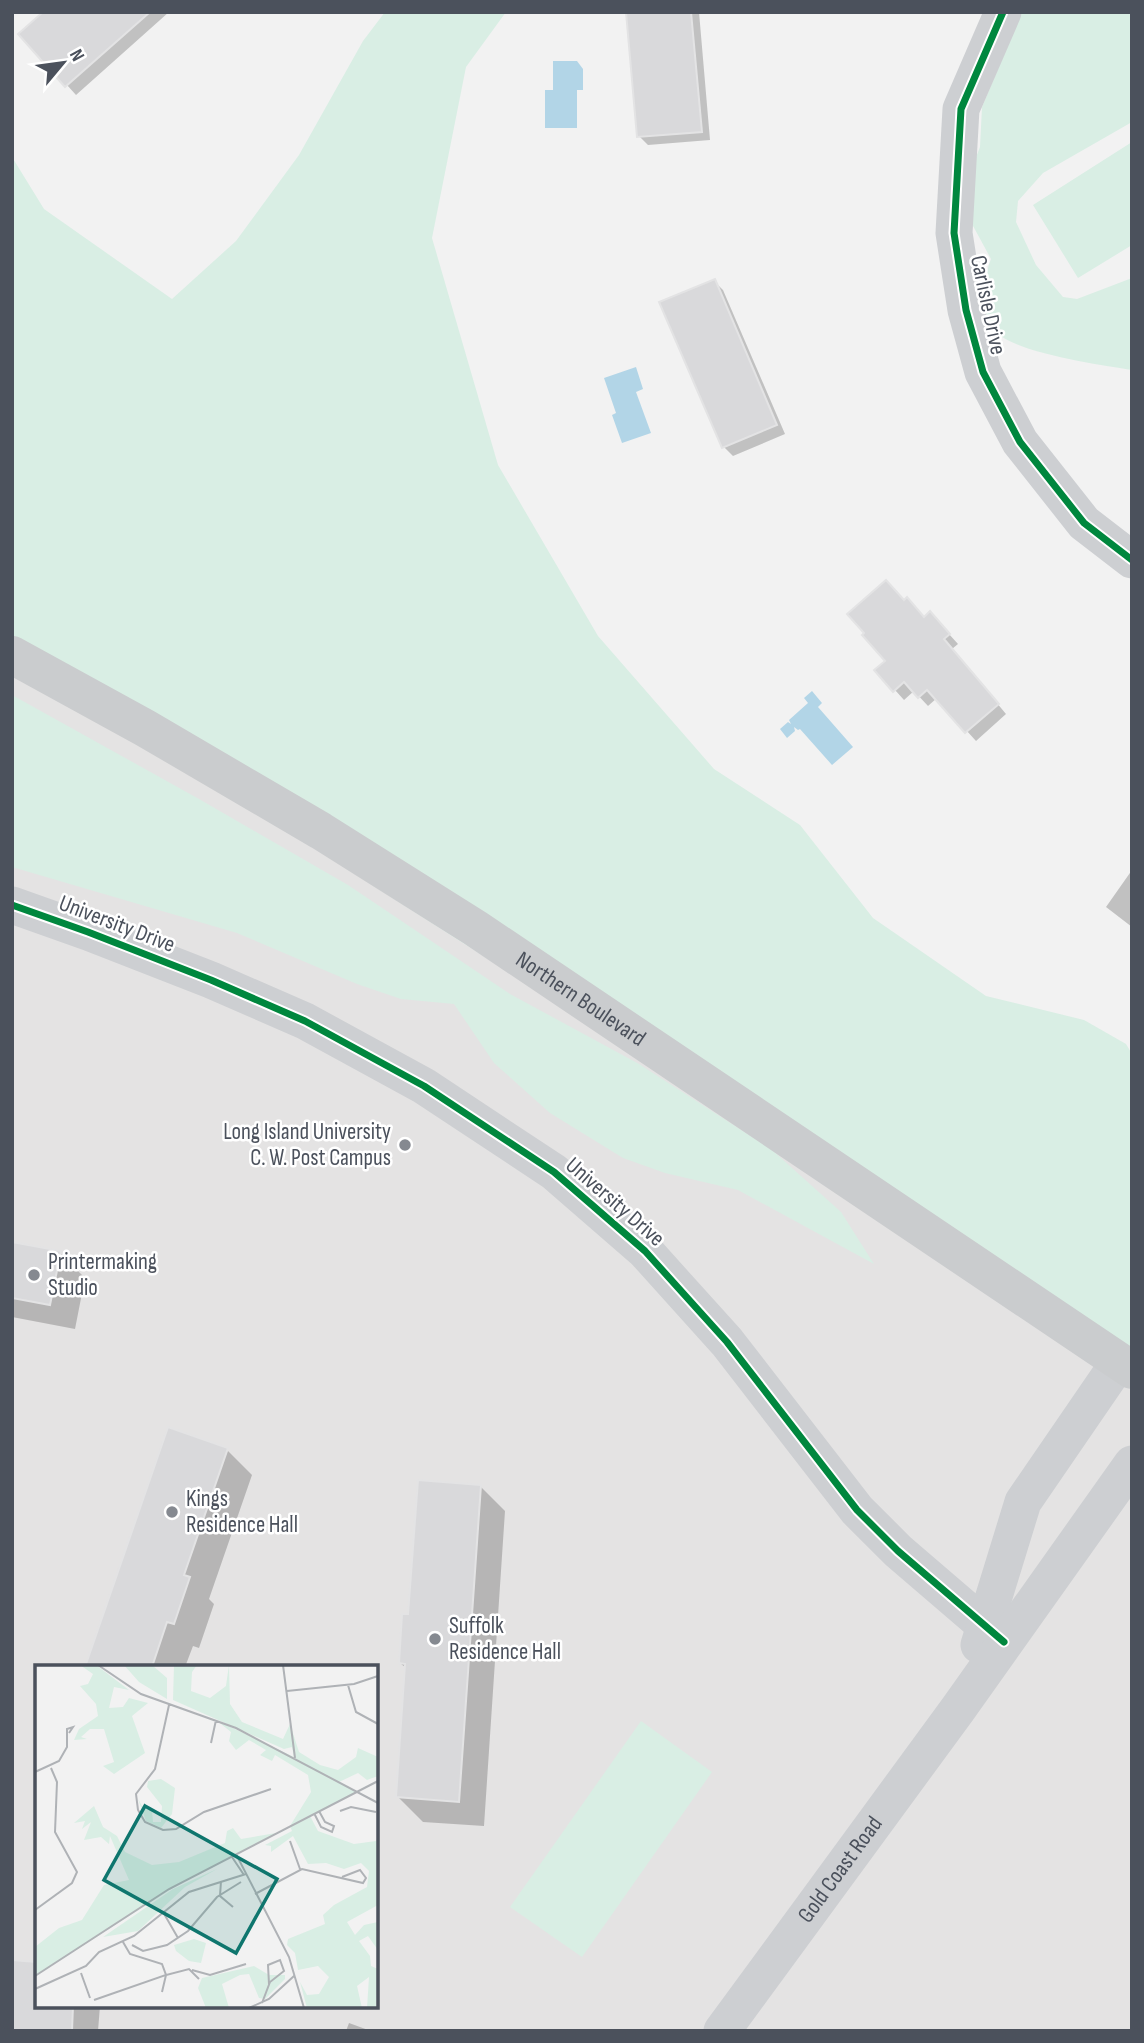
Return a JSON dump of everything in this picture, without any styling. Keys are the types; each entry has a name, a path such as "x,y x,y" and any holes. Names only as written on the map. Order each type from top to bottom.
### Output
{"main road":[{"name":"Northern Boulevard","path":"12,655 145,727 321,831 475,928 1125,1366"}],"street":[{"name":"Carlisle Drive","path":"1003,12 961,109 954,233 966,310 983,372 1020,442 1084,523 1132,560"},
{"name":"University Drive","path":"12,905 199,975 305,1021 424,1086 554,1172 645,1251 727,1342 857,1510 898,1550 995,1634"},
{"name":"Gold Coast Road","path":"995,1634 1023,1502 1125,1366"},
{"name":"Gold Coast Road","path":"722,2031 958,1709 995,1634 1132,1464"}],"shaded area":[{"name":"Long Island University C. W. Post Campus","path":"12,655 1132,1370 1132,2031 12,2031"}],"green space":[{"path":"385,12 506,12 466,67 432,238 498,465 598,636 714,769 800,825 873,918 986,996 1084,1020 1126,1044 1132,1054 1132,1370 12,655 12,157 44,209 172,299 236,241 299,155 363,41"},
{"path":"1022,12 1132,12 1132,122 1043,173 1018,201 1016,222 1036,265 1063,297 1077,299 1132,278 1132,370 1060,357 1021,346 996,332 987,316 984,296 991,259 972,224 971,170 980,147 982,107"},
{"path":"1132,142 1132,245 1078,278 1033,205"},
{"path":"12,695 348,885 510,994 639,1064 772,1150 841,1212 874,1264 738,1190 665,1173 623,1158 550,1113 494,1063 454,1004 401,999 357,984 237,933 12,867"},
{"path":"641,1721 712,1772 582,1957 510,1907"}],"water":[{"path":"553,61 577,61 583,69 583,90 577,90 577,128 545,128 545,90 553,90"},
{"path":"636,367 643,389 636,392 651,433 622,443 612,415 616,413 604,378"},
{"path":"812,691 822,703 818,707 853,747 832,765 800,729 794,727 795,731 787,738 780,729 788,722 791,724 789,720 808,703 804,698"}],"building":[{"path":"43,12 150,12 65,87 18,34"},
{"path":"626,12 691,12 702,132 637,137"},
{"path":"715,279 777,425 722,448 659,302"},
{"path":"886,580 904,600 907,597 924,617 930,611 950,634 944,639 999,704 965,733 927,690 918,698 904,682 893,692 874,670 885,661 847,614"},
{"name":"Printermaking Studio","path":"12,1242 61,1251 50,1305 12,1298"},
{"name":"Kings Residence Hall","path":"168,1427 228,1448 184,1575 190,1577 174,1624 167,1622 153,1665 86,1665"},
{"name":"Suffolk Residence Hall","path":"418,1480 481,1485 459,1802 396,1797 405,1664 399,1663 402,1614 408,1614"},
{"path":"12,1960 35,1962 35,2008 73,2008 72,2031 12,2031"}],"cycle path":[{"path":"1003,12 961,109 954,233 966,310 983,372 1020,442 1084,523 1132,560"},
{"path":"12,905 211,980 305,1021 424,1086 554,1172 645,1251 727,1342 857,1510 898,1551 1004,1642"}],"place":[{"name":"Long Island University C. W. Post Campus","path":"405,1145"},
{"name":"Printermaking Studio","path":"34,1275"},
{"name":"Kings Residence Hall","path":"172,1512"},
{"name":"Suffolk Residence Hall","path":"435,1639"}]}
